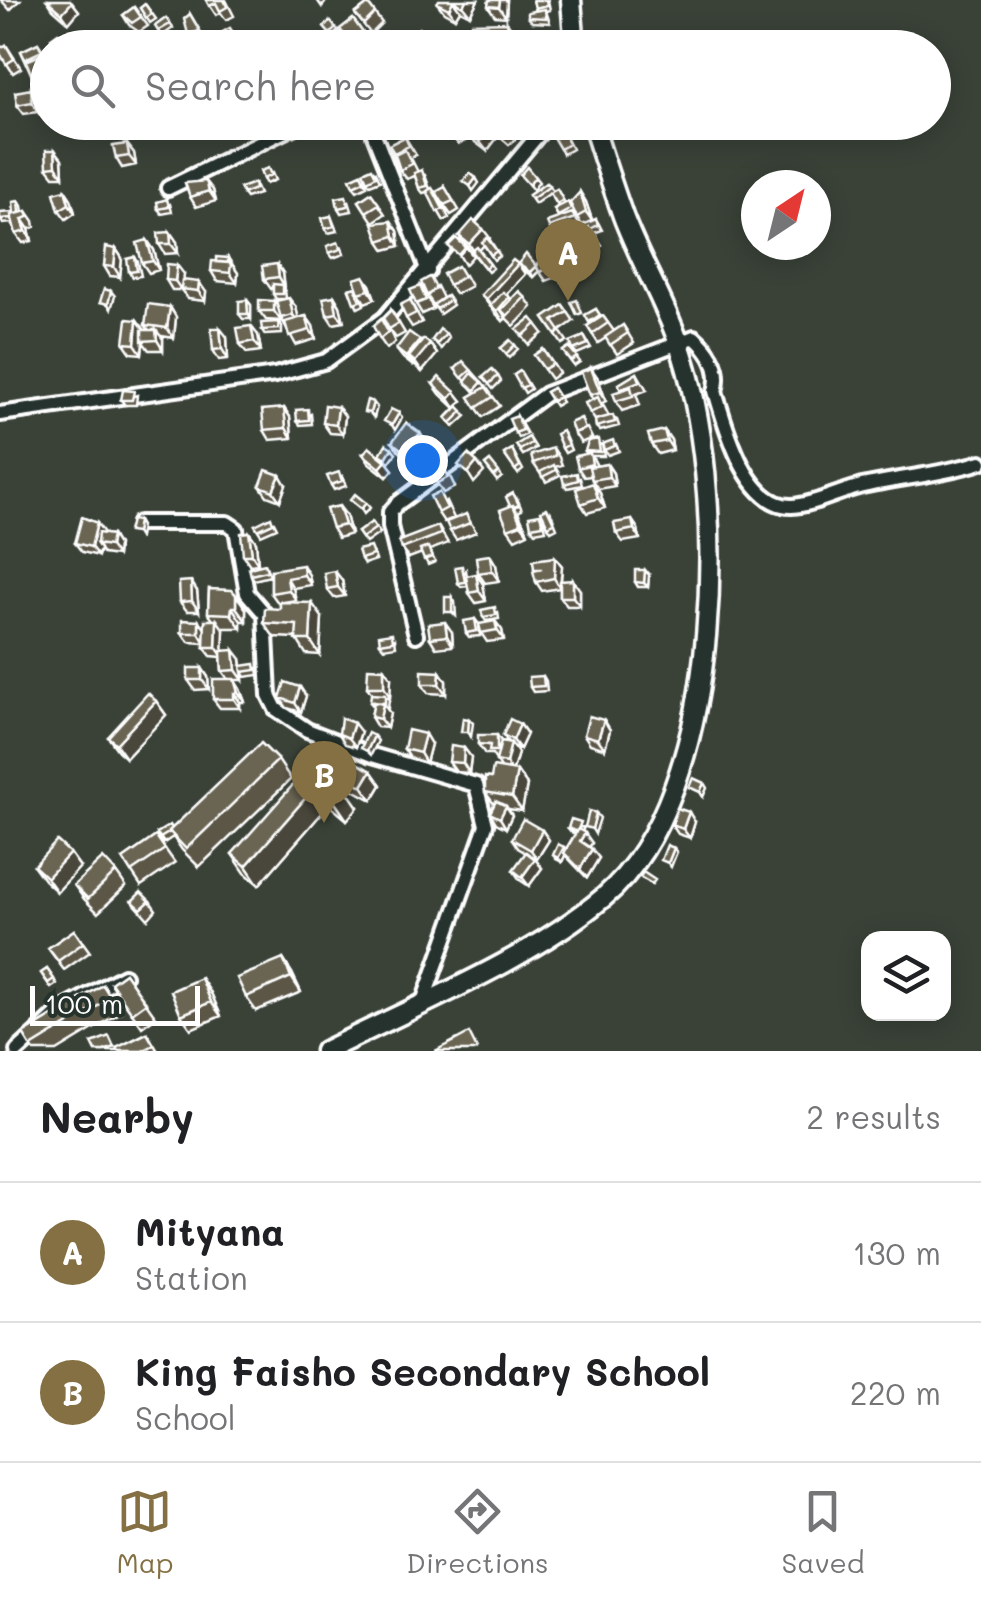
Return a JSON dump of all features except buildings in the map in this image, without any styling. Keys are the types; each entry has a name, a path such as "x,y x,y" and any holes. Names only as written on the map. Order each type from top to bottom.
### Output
{"main road":[{"path":"571,0 574,30"},
{"path":"325,1051 559,931 605,896 645,847 680,780 696,700 709,528 704,460 679,343 624,217 598,140"}],"street":[{"path":"168,188 266,140"},
{"path":"376,140 428,271"},
{"path":"0,414 303,368 354,343 385,318 428,271 534,140"},
{"path":"416,635 389,518 397,504 546,394 694,338 711,354 718,382 715,391 741,468 767,495 788,506 981,462"},
{"path":"139,523 227,523 236,529 248,593 265,614 269,696 290,721 372,755 476,786 486,825 423,1002"},
{"path":"16,1051 63,1008 124,976"}],"place":[{"name":"Mityana","path":"568,301"},
{"name":"King Faisho Secondary School","path":"324,823"}]}
